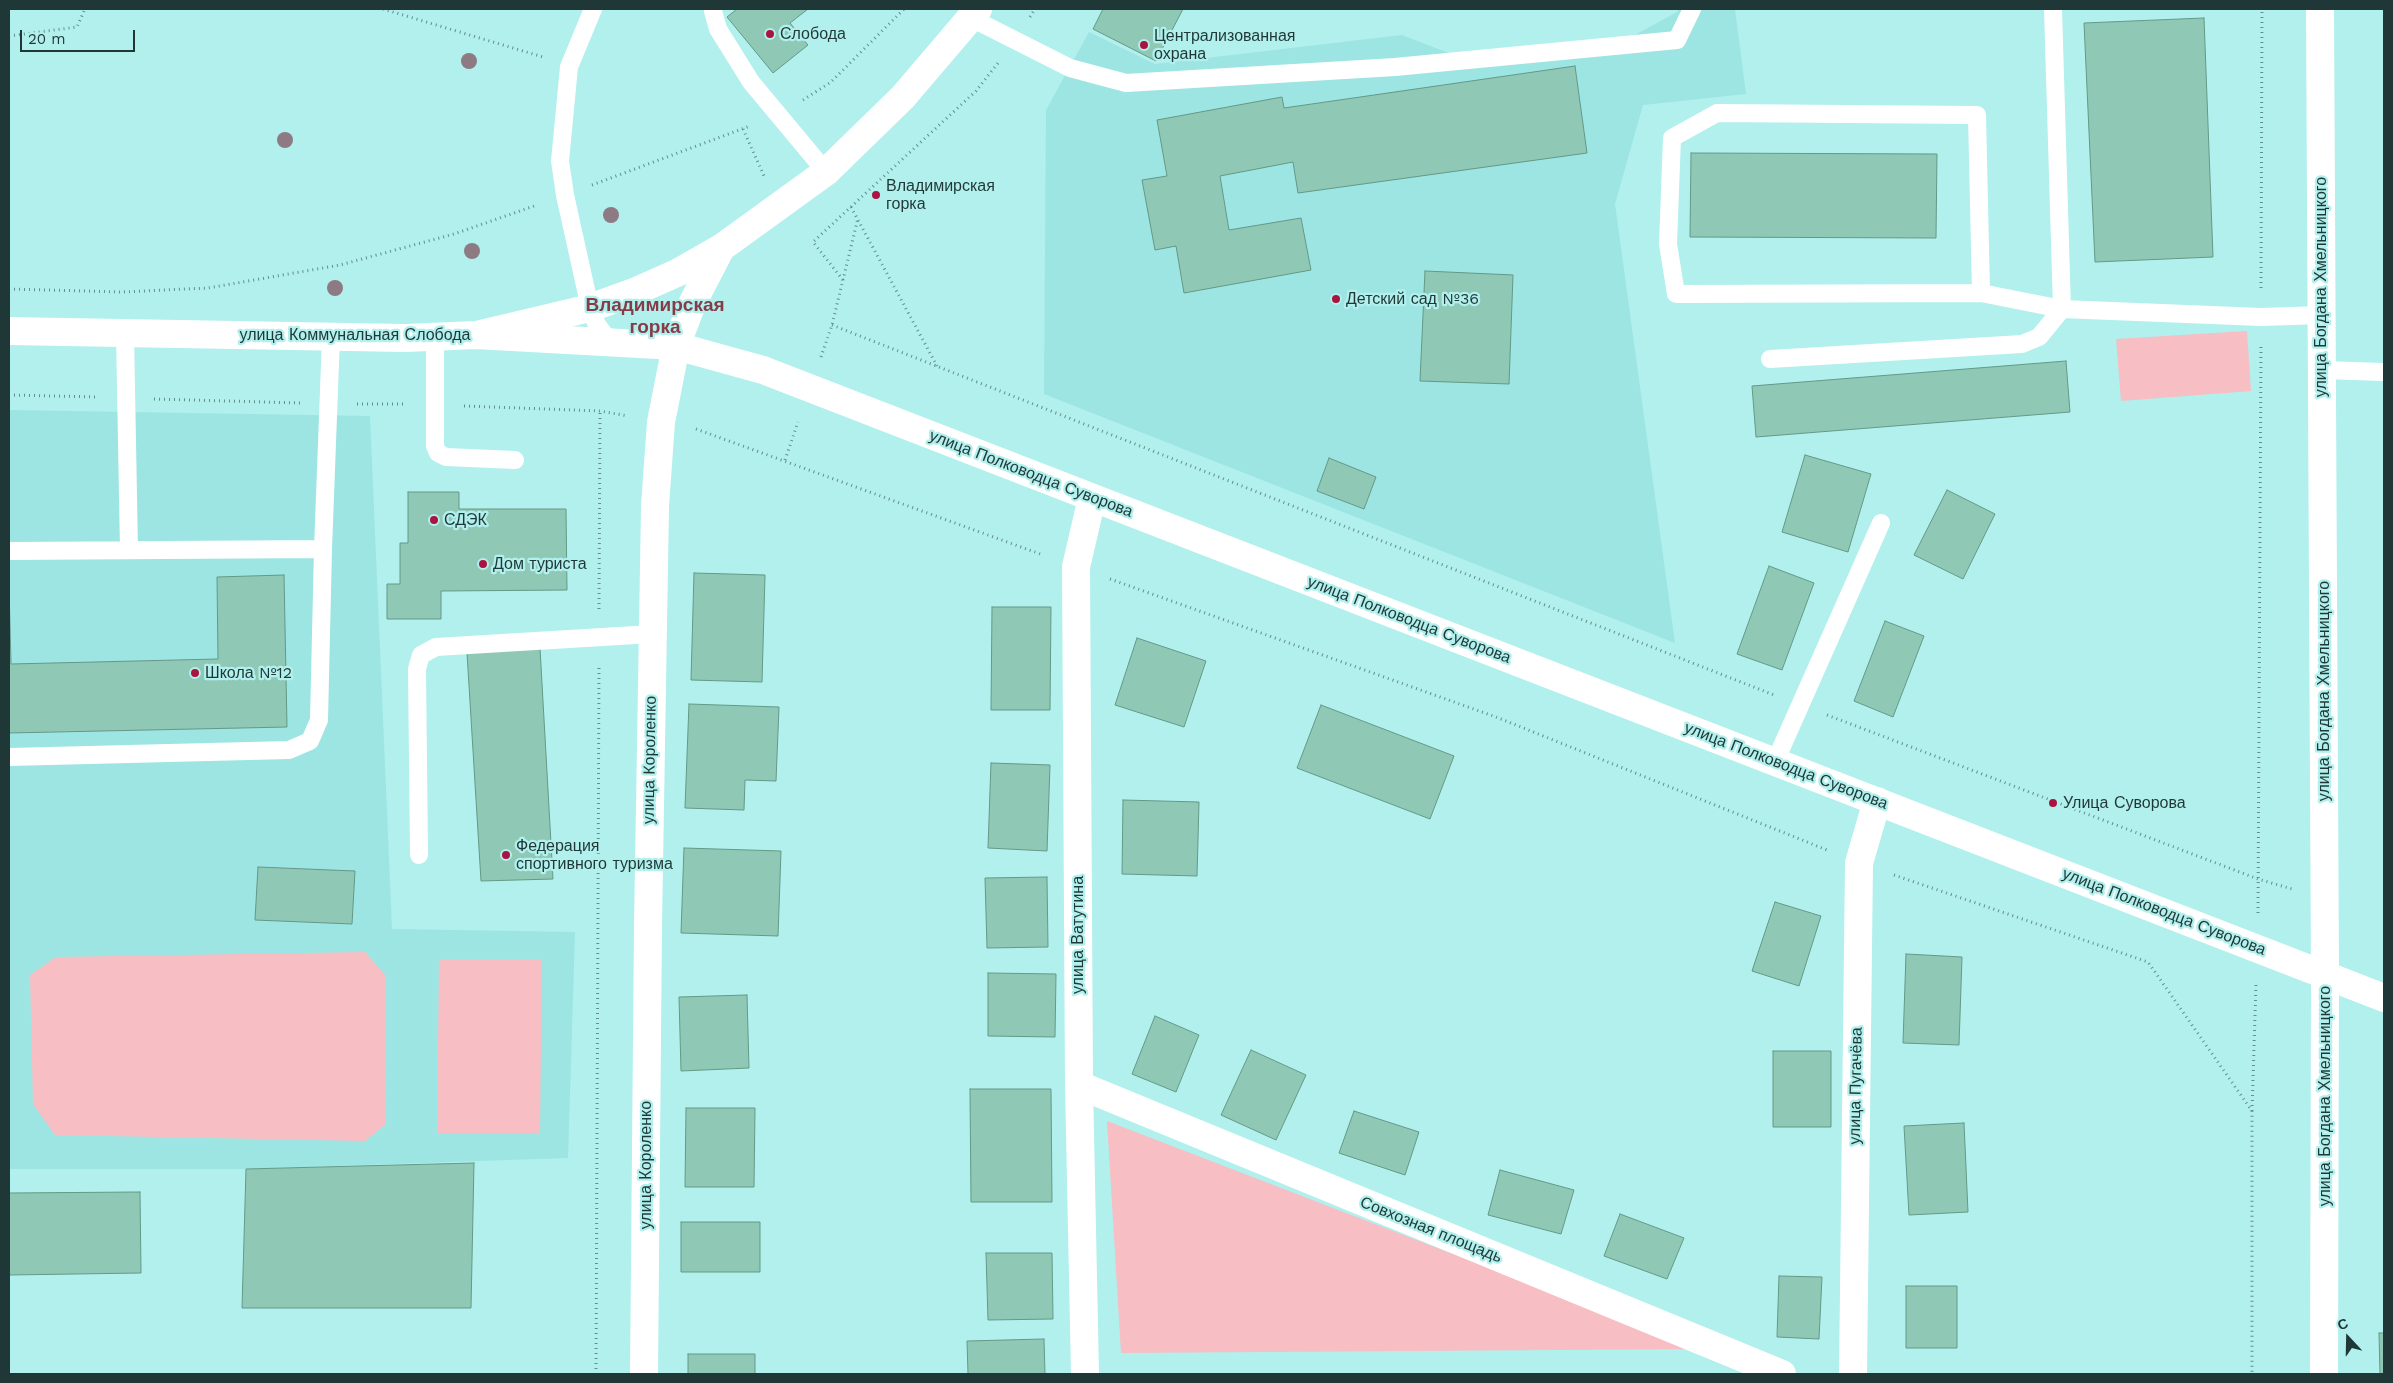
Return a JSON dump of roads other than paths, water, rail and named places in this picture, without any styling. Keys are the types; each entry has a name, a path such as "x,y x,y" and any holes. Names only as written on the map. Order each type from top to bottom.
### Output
{"street":[{"name":"улица Богдана Хмельницкого","path":"2320,9 2325,975 2324,1374"},
{"name":"улица Коммунальная Слобода","path":"9,331 331,337 476,335 590,308 634,292 679,272 722,248 826,172 903,97 974,13"},
{"name":"улица Короленко","path":"644,1374 654,506 661,422 676,346 692,304 722,248"},
{"name":"улица Полководца Суворова","path":"476,335 676,346 763,370 2384,998"},
{"name":"улица Ватутина","path":"1086,1374 1080,1085 1076,567 1092,498"},
{"name":"улица Пугачёва","path":"1853,1374 1859,863 1877,801"},
{"name":"Совхозная площадь","path":"1080,1085 1782,1374"}],"lane":[{"path":"592,9 569,67 560,161 565,195 590,308 600,328 615,342"},
{"path":"974,13 1070,68 1126,83 1394,66 1677,40 1692,9"},
{"path":"1770,359 2022,344 2038,337 2062,309 2053,9"},
{"path":"713,11 718,28 751,82 777,116 826,172"},
{"path":"1981,293 1977,115 1717,113 1672,138 1668,244 1676,294 1981,293 2062,309 2261,317 2322,315"},
{"path":"125,334 128,550"},
{"path":"435,336 435,446 438,453 446,458 515,460"},
{"path":"9,757 289,750 310,741 319,720 331,337"},
{"path":"2322,370 2384,372"},
{"path":"1775,762 1880,523"},
{"path":"9,551 323,549"},
{"path":"419,855 417,669 421,655 436,647 652,634"}],"place":[{"name":"Слобода","path":"770,34"},
{"name":"Централизованная охрана","path":"1144,45"},
{"name":"Владимирская горка","path":"876,195"},
{"name":"Детский сад №36","path":"1336,299"},
{"name":"СДЭК","path":"434,520"},
{"name":"Дом туриста","path":"483,564"},
{"name":"Школа №12","path":"195,673"},
{"name":"Улица Суворова","path":"2053,803"},
{"name":"Федерация спортивного туризма","path":"506,855"}],"district":[{"name":"Владимирская горка","path":"655,316"}]}
